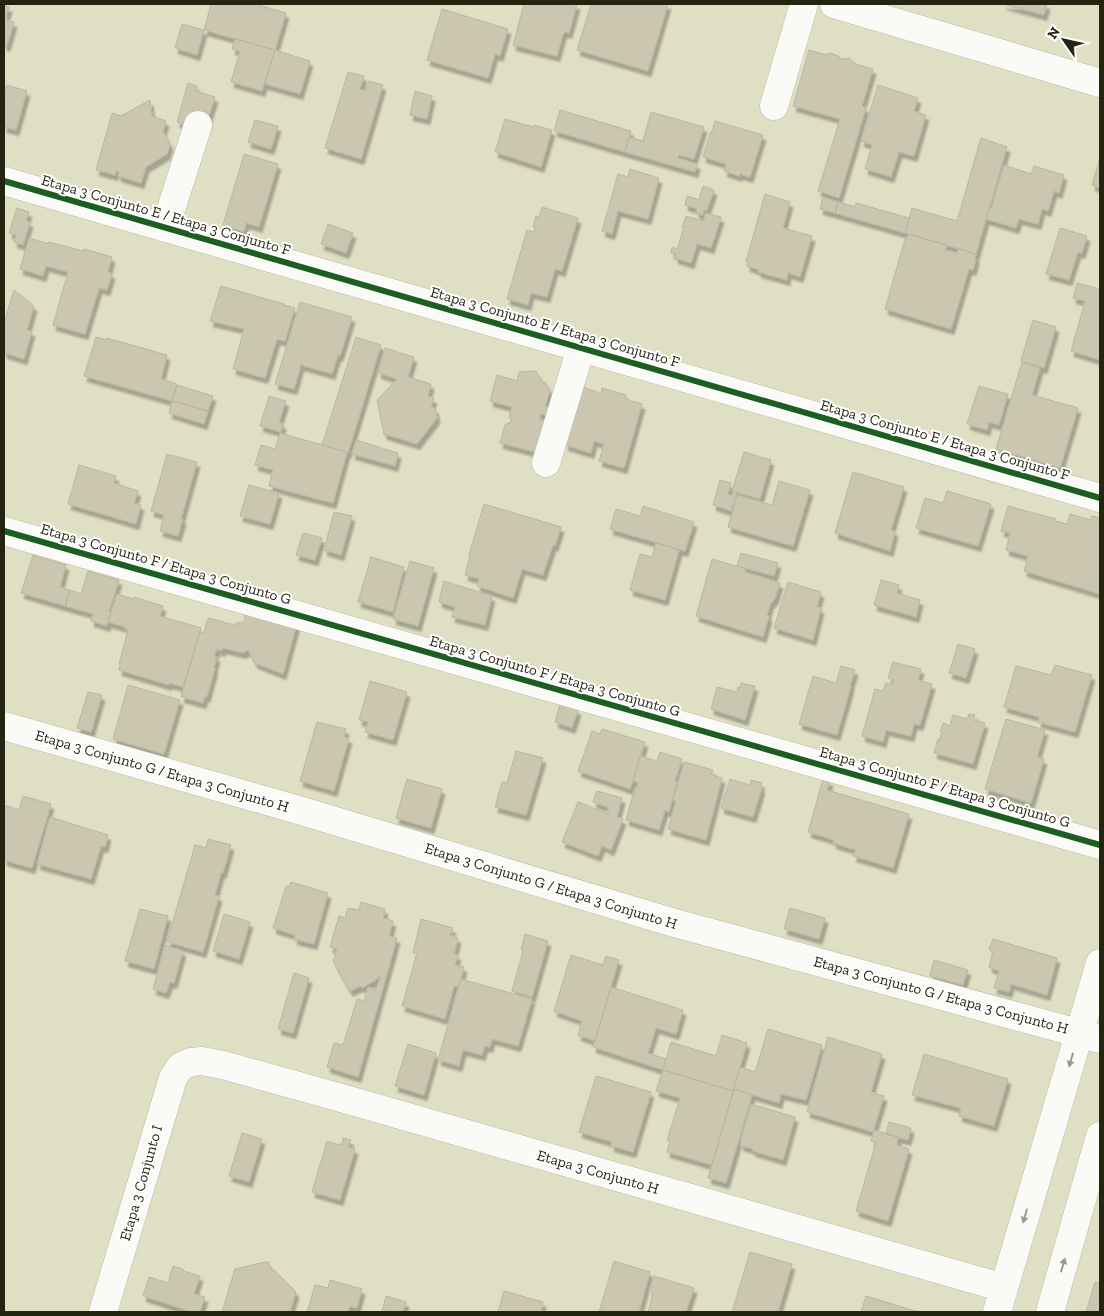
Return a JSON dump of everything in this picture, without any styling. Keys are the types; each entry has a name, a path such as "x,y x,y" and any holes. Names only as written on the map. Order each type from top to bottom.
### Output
{"street":[{"path":"774,106 804,4"},
{"path":"834,4 1100,83"},
{"path":"165,228 198,125"},
{"name":"Etapa 3 Conjunto E / Etapa 3 Conjunto F","path":"4,181 1100,498"},
{"path":"546,464 581,348"},
{"name":"Etapa 3 Conjunto F / Etapa 3 Conjunto G","path":"4,531 1100,845"},
{"name":"Etapa 3 Conjunto G / Etapa 3 Conjunto H","path":"4,726 295,809 671,922 1090,1036"},
{"path":"1000,1300 1090,1036 1099,971"},
{"name":"Etapa 3 Conjunto H","path":"191,1062 202,1061 223,1065 327,1094 1000,1300"},
{"name":"Etapa 3 Conjunto I","path":"103,1312 173,1078 180,1068 191,1062"},
{"path":"1050,1312 1100,1136"}],"building":[{"path":"211,4 255,4 286,13 275,50 204,30"},
{"path":"524,4 577,4 569,33 565,32 563,34 557,56 513,45"},
{"path":"591,4 668,4 648,71 577,50"},
{"path":"1003,4 1047,4 1044,15"},
{"path":"4,5 9,7 5,20 14,22 7,46 4,45"},
{"path":"442,9 508,29 500,56 495,54 488,78 427,60"},
{"path":"182,24 204,30 197,55 175,48"},
{"path":"235,39 275,50 262,91 231,82 240,51 232,49"},
{"path":"275,50 310,61 300,94 265,84"},
{"path":"809,50 826,55 829,53 839,56 840,59 849,58 856,64 873,69 862,106 866,108 839,198 818,191 840,119 793,106"},
{"path":"348,72 364,76 360,89 366,91 369,81 383,85 361,159 325,148"},
{"path":"188,83 197,86 196,91 215,97 204,132 177,122"},
{"path":"7,85 27,91 16,130 4,127 4,93"},
{"path":"878,85 918,98 914,111 926,115 914,156 899,152 891,177 865,169 872,145 861,141"},
{"path":"415,91 432,96 427,119 410,115"},
{"path":"150,100 152,116 166,121 163,131 170,145 167,154 146,167 141,183 118,176 119,172 116,171 115,175 96,170 112,113 121,116"},
{"path":"560,110 631,131 625,152 554,131"},
{"path":"651,112 704,127 694,159 679,155 678,158 697,164 695,172 625,152 629,137 643,141"},
{"path":"505,119 552,130 541,167 495,152"},
{"path":"255,120 278,126 271,149 248,142"},
{"path":"715,121 763,135 750,177 724,171 726,164 703,157"},
{"path":"981,138 1007,147 976,254 905,233 912,208 957,221"},
{"path":"244,154 278,164 259,227 246,223 244,232 223,225"},
{"path":"1100,158 1100,188 1092,185"},
{"path":"1004,165 1031,174 1034,166 1064,175 1059,193 1054,191 1048,211 1042,209 1038,224 1019,219 1016,228 986,219 989,208 991,209"},
{"path":"630,169 659,178 648,219 618,211 612,234 602,231 618,174 628,177"},
{"path":"703,186 714,190 707,210 704,210 703,215 696,213 697,209 685,205 687,196 699,200"},
{"path":"765,194 790,202 783,228 812,236 800,277 788,273 787,280 758,272 759,270 747,266 748,262 746,261"},
{"path":"823,197 838,202 835,213 820,209"},
{"path":"838,202 855,207 856,203 909,218 905,233 835,213"},
{"path":"542,207 578,218 562,271 555,269 547,297 531,293 528,305 507,299 527,230 534,232 535,227 533,227 536,216 539,217"},
{"path":"17,208 29,212 26,221 30,222 23,245 14,242 16,235 9,233"},
{"path":"706,213 721,217 711,248 697,244 691,263 675,258 676,254 671,253 672,247 677,249 686,216 703,221"},
{"path":"328,224 353,233 346,253 321,244"},
{"path":"1060,228 1087,236 1082,253 1078,252 1069,280 1046,274"},
{"path":"908,234 947,245 945,250 957,253 958,248 976,254 973,270 969,269 951,329 885,309"},
{"path":"29,238 83,251 84,249 112,257 108,272 112,274 107,290 99,288 85,334 53,325 68,272 46,266 43,276 20,269"},
{"path":"1077,283 1100,289 1100,360 1071,351 1085,301 1073,298"},
{"path":"221,286 295,308 285,341 277,339 265,378 233,369 244,329 210,321"},
{"path":"14,290 34,306 27,330 32,331 24,359 4,353 4,323"},
{"path":"300,302 352,317 340,356 338,355 332,374 301,365 294,389 275,384"},
{"path":"1033,320 1056,327 1044,368 1021,361"},
{"path":"96,337 106,340 107,338 167,355 161,379 177,384 172,401 84,376"},
{"path":"356,337 381,345 348,453 322,445"},
{"path":"385,348 414,357 408,377 431,384 428,396 434,398 431,407 435,408 437,418 417,444 384,434 377,400 397,379 378,373"},
{"path":"1022,362 1040,368 1032,395 1078,408 1060,468 996,449"},
{"path":"536,371 550,391 545,406 549,407 546,415 541,414 539,419 545,420 535,452 500,443 505,425 512,421 509,417 512,407 490,401 497,375 517,381 519,372"},
{"path":"177,385 213,396 208,411 172,401"},
{"path":"979,386 1008,394 999,425 989,422 987,430 967,424"},
{"path":"582,387 601,393 602,388 626,395 626,399 642,404 624,468 599,461 604,444 594,441 591,453 565,445"},
{"path":"269,396 286,401 279,422 283,424 281,432 260,426"},
{"path":"172,401 208,411 204,424 169,413"},
{"path":"280,433 347,452 333,503 269,486 273,470 255,465 261,445 275,449"},
{"path":"356,440 398,453 395,466 352,454"},
{"path":"744,452 771,460 760,499 732,491"},
{"path":"167,454 197,462 178,536 160,531 164,515 151,511"},
{"path":"79,465 116,476 114,483 138,491 134,503 141,505 136,524 68,504"},
{"path":"853,472 904,487 891,530 895,531 890,551 835,533"},
{"path":"720,480 731,483 728,494 736,497 731,511 713,505"},
{"path":"779,481 810,490 793,546 728,527 737,495 772,505"},
{"path":"249,485 279,493 270,524 240,516"},
{"path":"947,491 991,504 978,546 916,528 925,498 943,503"},
{"path":"484,504 561,527 543,575 522,569 513,598 477,586 479,579 465,575"},
{"path":"643,506 694,522 685,551 610,529 616,509 640,516"},
{"path":"1008,506 1056,519 1055,521 1067,524 1070,514 1091,520 1092,516 1100,518 1100,594 1024,571 1028,556 1006,550 1010,533 1001,531"},
{"path":"334,512 352,516 341,555 324,550"},
{"path":"303,533 322,538 315,560 296,555"},
{"path":"656,543 679,550 665,600 630,590 640,554 652,557"},
{"path":"741,553 778,563 774,576 737,566"},
{"path":"33,555 66,565 60,587 70,590 65,606 21,593"},
{"path":"371,557 404,567 393,612 358,602"},
{"path":"712,559 746,569 745,572 780,583 775,599 771,602 763,637 696,616"},
{"path":"410,561 434,568 418,626 393,619"},
{"path":"88,571 119,580 109,611 111,612 107,626 91,621 93,614 65,606 70,590 81,594"},
{"path":"881,580 899,585 897,593 920,600 916,617 874,605"},
{"path":"444,581 492,596 485,625 452,617 455,607 439,602"},
{"path":"788,582 821,592 817,607 821,608 813,640 774,628"},
{"path":"117,594 163,606 160,616 201,628 183,687 169,683 169,685 119,670 128,630 125,627 108,622"},
{"path":"245,613 297,623 283,674 255,663 248,650 243,653 223,648 222,651 217,649 214,656 217,657 215,668 207,697 205,696 203,703 181,697 200,632 204,633 207,620 209,618 234,625 239,622 244,623"},
{"path":"958,644 975,649 966,678 949,673"},
{"path":"893,662 921,669 918,680 932,684 920,725 914,724 911,736 886,730 883,742 862,736 875,689 883,691 886,683 892,685 894,680 888,678"},
{"path":"1055,665 1092,675 1075,732 1038,722 1039,717 1004,707 1016,666 1051,675"},
{"path":"841,666 855,670 837,735 799,724 813,676 836,683"},
{"path":"370,681 407,692 393,740 365,732 368,722 359,720"},
{"path":"741,683 755,686 745,720 711,709 717,687 737,692"},
{"path":"128,685 180,700 164,754 113,739"},
{"path":"88,692 102,695 91,732 77,728"},
{"path":"560,704 578,710 572,728 555,722"},
{"path":"969,714 975,715 973,720 985,723 973,764 934,753 938,739 940,739 943,723 950,726 953,715 967,719"},
{"path":"1006,719 1045,730 1037,757 1044,759 1031,803 985,789"},
{"path":"317,722 346,729 344,737 349,738 334,791 300,781"},
{"path":"602,729 645,742 630,789 578,771 592,731 600,734"},
{"path":"516,751 543,758 526,815 495,807 502,782 507,783"},
{"path":"660,752 682,759 675,781 677,782 669,812 665,810 659,830 626,820 635,788 637,788 638,782 633,781 640,756 657,761"},
{"path":"684,762 713,770 711,775 722,778 706,840 668,829 676,801 673,800"},
{"path":"407,779 442,789 431,828 396,818"},
{"path":"730,779 750,785 751,780 762,783 753,817 721,808"},
{"path":"823,779 830,781 827,790 909,814 893,868 853,856 856,850 833,843 834,840 808,832"},
{"path":"597,791 622,798 617,817 623,819 611,850 602,846 598,856 562,842 578,802 609,814 607,807 593,802"},
{"path":"23,796 51,804 32,868 4,860 4,805 19,810"},
{"path":"50,817 108,835 105,847 101,846 91,879 37,864"},
{"path":"208,839 231,845 215,895 219,896 203,952 167,942 195,845 206,848"},
{"path":"291,882 328,893 314,944 294,939 295,935 273,928 286,886 289,887"},
{"path":"361,902 385,909 383,918 393,921 389,936 397,938 358,1077 327,1067 334,1043 343,1045 357,999 364,1001 368,987 376,990 381,975 362,988 360,986 350,991 333,961 337,949 330,947 339,916 345,918 348,908 359,910"},
{"path":"790,908 825,918 819,939 784,929"},
{"path":"140,909 168,916 154,969 125,961"},
{"path":"224,914 250,922 239,959 213,951"},
{"path":"421,919 453,928 450,935 458,938 454,954 458,955 455,965 464,967 459,987 454,986 445,1019 402,1006 417,953 413,953"},
{"path":"525,934 548,941 532,997 512,991 523,951 521,950"},
{"path":"993,939 1057,958 1047,995 1011,984 1009,992 994,988 999,971 989,967 993,952 989,950"},
{"path":"165,945 183,951 174,983 170,982 166,993 153,989"},
{"path":"571,955 603,965 606,956 619,960 595,1041 578,1035 582,1021 554,1011"},
{"path":"934,960 968,970 963,985 930,976"},
{"path":"294,973 309,978 293,1033 278,1029"},
{"path":"461,979 532,999 518,1046 492,1039 490,1047 485,1046 482,1055 463,1050 459,1066 438,1060"},
{"path":"611,987 683,1010 676,1034 656,1028 648,1053 666,1059 663,1070 593,1047"},
{"path":"768,1029 822,1045 806,1100 781,1094 779,1103 734,1089 740,1067 755,1072"},
{"path":"722,1035 747,1043 733,1091 663,1070 671,1042 716,1056"},
{"path":"828,1037 882,1054 871,1092 884,1096 873,1132 807,1112"},
{"path":"408,1044 436,1053 424,1095 395,1086"},
{"path":"924,1054 1008,1079 994,1126 959,1116 961,1108 912,1095"},
{"path":"663,1070 733,1091 712,1165 667,1152 670,1141 667,1140 680,1098 656,1091"},
{"path":"596,1076 651,1092 633,1152 611,1146 612,1142 579,1132"},
{"path":"734,1089 752,1095 726,1183 708,1178"},
{"path":"751,1104 795,1117 783,1160 740,1145"},
{"path":"889,1122 911,1128 908,1140 886,1134"},
{"path":"874,1130 898,1137 897,1145 909,1149 888,1221 856,1211 876,1142 871,1141"},
{"path":"242,1133 262,1139 249,1182 229,1176"},
{"path":"343,1138 351,1140 348,1147 355,1149 340,1200 312,1192 327,1141 339,1145 342,1144"},
{"path":"750,1252 792,1264 778,1312 732,1312"},
{"path":"614,1261 650,1272 639,1312 599,1312"},
{"path":"268,1262 272,1271 274,1270 296,1292 290,1312 222,1312 235,1269"},
{"path":"173,1266 200,1276 194,1294 205,1297 200,1312 188,1312 143,1296 149,1277 168,1283"},
{"path":"654,1276 694,1288 686,1312 648,1312 653,1293 649,1292"},
{"path":"330,1280 362,1289 357,1308 350,1306 348,1312 307,1312 315,1285 328,1288"},
{"path":"1095,1282 1100,1284 1100,1312 1086,1312"},
{"path":"504,1291 543,1302 541,1311 546,1312 498,1312"},
{"path":"386,1296 406,1302 403,1312 382,1312"},
{"path":"866,1296 919,1312 861,1312"}],"cycle path":[{"path":"4,181 1100,498"},
{"path":"4,531 1100,845"}]}
